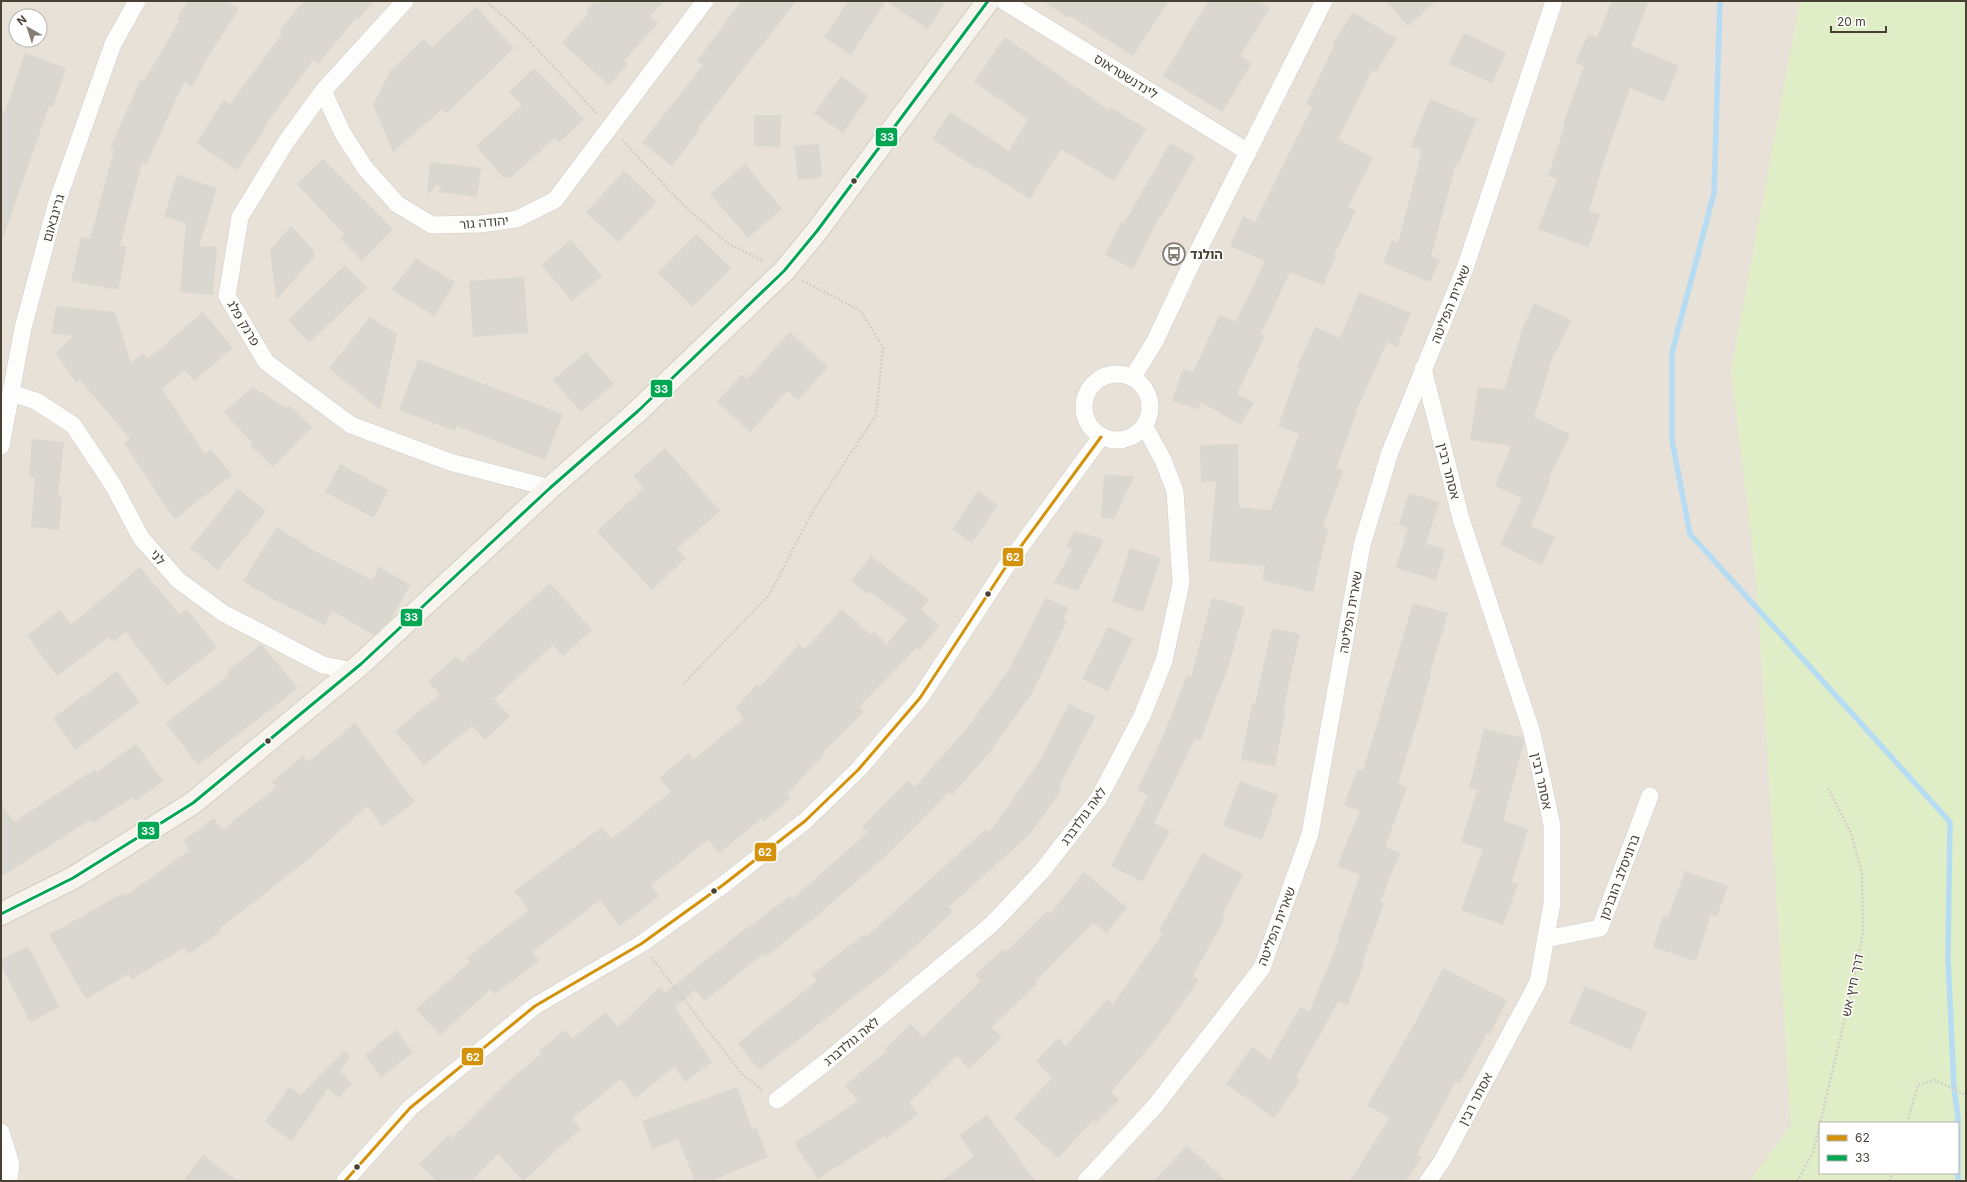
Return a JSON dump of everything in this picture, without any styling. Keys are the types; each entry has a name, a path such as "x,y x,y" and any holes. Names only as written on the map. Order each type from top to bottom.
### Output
{"street":[{"name":"גרינבאום","path":"1,446 23,328 56,205 113,44 138,1"},
{"name":"פרנק פלג","path":"404,1 323,91 286,142 240,217 227,296 266,362 351,426 450,462 550,488"},
{"name":"יהודה גור","path":"323,91 342,132 365,168 397,204 432,225 481,224 517,219 555,200 705,1"},
{"path":"1,914 73,878 193,803 362,664 550,488 638,411 784,271 817,231 988,1"},
{"name":"לינדנשטראוס","path":"1004,1 1248,152"},
{"path":"1134,377 1155,341 1324,1"},
{"name":"שארית הפליטה","path":"1086,1181 1155,1106 1262,968 1310,834 1362,545 1390,452 1465,268 1554,1"},
{"name":"אסתר רבין","path":"1423,368 1461,519 1534,740 1552,824 1552,902 1538,982 1442,1161 1428,1181"},
{"path":"1121,373 1134,377 1144,386 1150,398 1151,410 1145,427 1130,438 1119,441 1101,436 1091,428 1085,415 1084,404 1087,392 1096,381 1109,374 1121,373"},
{"name":"לני","path":"11,393 36,401 73,424 113,485 141,538 178,580 223,613 323,665 352,671"},
{"name":"לאה גולדברג","path":"777,1100 826,1062 992,924 1042,871 1099,798 1142,716 1164,661 1181,583 1175,491 1163,460 1145,427"},
{"path":"345,1181 410,1108 535,1006 641,944 723,885 805,821 858,770 920,698 1005,568 1101,436"},
{"name":"ברוניסלב הוברמן","path":"1546,938 1600,928 1650,796"},
{"path":"1,1132 11,1164 9,1181"}],"path":[{"name":"דרך חיץ אש","path":"1820,1122 1851,993 1863,932 1862,873 1851,833 1828,788"},
{"path":"641,944 742,1074 756,1087 777,1100"},
{"path":"1907,1122 1918,1085 1934,1080 1966,1095"},
{"name":"דרך חיץ אש","path":"1797,1181 1813,1153 1819,1128"}],"shaded area":[{"path":"1,1 1966,1 1966,1181 1,1181"}],"green space":[{"path":"1800,1 1966,1 1966,1181 1750,1181 1791,1125 1756,577 1731,371"}],"building":[{"path":"188,1 227,1 239,9 209,55 192,87 184,82 146,165 142,163 120,245 127,247 118,290 71,281 81,237 90,239 114,150 110,148 141,79 144,81 180,20 177,18"},
{"path":"304,1 374,1 358,20 356,18 318,64 313,60 264,127 266,128 237,170 196,143 224,100 230,104 282,34 279,31"},
{"path":"595,1 664,1 650,16 658,23 624,61 628,64 609,85 562,43 588,14 586,12"},
{"path":"741,1 796,1 698,128 700,129 672,166 642,143 703,65 697,61"},
{"path":"848,1 886,1 851,55 824,37"},
{"path":"886,1 946,1 928,29"},
{"path":"1043,1 1169,1 1133,56 1070,16 1069,18"},
{"path":"1208,1 1258,1 1270,8 1240,56 1252,63 1222,112 1163,76"},
{"path":"1386,1 1436,1 1408,26"},
{"path":"1612,1 1649,1 1631,46 1679,66 1664,102 1630,88 1605,158 1589,211 1600,215 1588,247 1538,229 1557,179 1548,176 1565,125 1563,124 1584,66 1575,63 1588,34 1597,38"},
{"path":"476,7 514,48 446,114 442,109 393,152 373,105 390,71 424,39 432,47"},
{"path":"1353,12 1397,39 1376,72 1372,70 1338,139 1373,158 1348,207 1356,211 1334,255 1336,256 1323,285 1290,272 1261,334 1265,336 1237,394 1254,403 1240,425 1201,402 1199,409 1172,401 1183,369 1193,372 1220,314 1236,322 1265,261 1230,246 1243,216 1255,222 1312,107 1306,104 1334,46 1332,45"},
{"path":"1464,33 1506,53 1492,83 1449,64"},
{"path":"1005,37 1108,110 1110,107 1146,129 1114,181 1061,149 1030,199 977,166 976,168 932,139 950,112 1009,151 1028,119 974,82"},
{"path":"25,53 66,68 53,107 49,106 3,238 1,238 1,110 5,112"},
{"path":"534,68 584,119 559,143 555,138 510,178 504,178 476,146 522,105 509,92"},
{"path":"841,76 869,96 843,133 814,113"},
{"path":"1430,99 1477,119 1458,165 1456,164 1431,256 1440,260 1430,282 1383,263 1392,240 1398,243 1422,150 1411,146"},
{"path":"754,115 781,115 780,147 754,146"},
{"path":"1170,143 1195,157 1161,217 1159,216 1133,269 1105,255 1121,222 1124,223"},
{"path":"819,144 822,177 798,180 794,146"},
{"path":"323,159 393,229 362,261 340,238 344,234 297,184"},
{"path":"430,162 481,168 477,197 438,192 441,187 437,184 427,195"},
{"path":"745,164 782,209 748,238 710,194"},
{"path":"624,171 657,202 618,242 586,212"},
{"path":"177,175 217,188 199,246 217,247 213,295 180,292 186,223 164,217"},
{"path":"291,226 314,251 314,257 276,300 270,250"},
{"path":"696,234 731,268 693,307 658,273"},
{"path":"571,240 602,276 572,301 541,265"},
{"path":"416,259 455,282 435,316 391,290"},
{"path":"345,265 367,288 309,343 288,320"},
{"path":"524,277 528,333 473,337 469,281"},
{"path":"1359,292 1411,313 1397,347 1387,342 1355,414 1336,469 1343,471 1323,527 1328,529 1313,592 1262,580 1265,566 1209,561 1216,482 1201,482 1200,445 1238,444 1239,507 1271,510 1299,434 1278,426 1299,368 1297,367 1315,327 1340,338"},
{"path":"1534,303 1571,320 1557,351 1555,350 1534,417 1570,434 1549,478 1551,479 1531,526 1555,537 1542,565 1500,545 1522,498 1495,486 1511,446 1470,440 1478,387 1504,390 1520,334"},
{"path":"56,306 115,312 131,363 143,353 148,359 203,312 233,348 194,381 185,370 162,389 205,454 211,449 232,475 175,519 155,492 156,491 124,443 130,439 80,380 76,383 56,353 73,336 52,333"},
{"path":"370,317 397,334 380,410 329,368"},
{"path":"790,332 828,367 798,400 787,391 750,432 717,402 742,374 747,379"},
{"path":"586,352 614,384 581,412 553,380"},
{"path":"418,359 563,414 545,460 457,426 455,431 399,410"},
{"path":"253,387 286,408 289,405 312,427 273,467 250,445 252,443 224,412"},
{"path":"32,439 64,442 58,496 62,496 59,530 31,527 35,478 29,477"},
{"path":"665,448 720,511 677,549 686,558 652,590 597,531 644,488 633,476"},
{"path":"340,464 388,490 374,518 325,492"},
{"path":"1104,475 1134,476 1114,519 1101,518"},
{"path":"238,489 266,511 218,570 190,548"},
{"path":"978,491 998,505 972,543 952,529"},
{"path":"1409,493 1439,502 1426,544 1445,549 1436,580 1396,568 1408,528 1399,525"},
{"path":"277,527 313,550 372,580 379,567 410,585 391,619 374,635 332,611 325,625 276,601 243,581"},
{"path":"1074,531 1104,540 1078,591 1054,583 1072,550 1066,547"},
{"path":"1130,548 1161,558 1143,612 1112,602"},
{"path":"871,556 929,599 921,610 939,625 920,650 916,648 859,707 864,712 822,753 824,754 787,794 791,798 764,821 761,819 719,853 708,840 651,885 659,896 619,926 600,900 532,952 539,961 495,994 491,989 440,1035 416,1009 470,962 467,958 529,910 514,891 602,827 611,839 671,792 659,778 688,754 693,760 744,718 735,709 757,684 760,687 799,644 805,649 842,609 871,635 874,631 887,644 907,619 870,592 868,594 851,581"},
{"path":"140,567 180,615 187,609 217,647 167,686 126,632 114,642 109,637 57,676 27,636 60,610 71,625"},
{"path":"550,583 592,630 563,656 553,645 494,699 510,716 485,740 472,726 424,765 395,731 440,694 428,682 456,656 462,662"},
{"path":"1046,598 1069,608 1063,619 1067,621 1032,693 990,752 952,795 949,792 889,853 812,920 765,957 763,954 705,1001 695,990 675,1008 712,1062 685,1082 675,1067 635,1098 621,1079 572,1119 581,1129 523,1181 498,1154 471,1181 436,1181 419,1164 448,1135 452,1138 504,1085 541,1054 539,1051 565,1030 572,1039 606,1012 618,1027 660,987 665,993 728,942 790,896 792,899 868,832 862,827 908,780 915,787 975,719 974,718 1008,671"},
{"path":"1212,598 1245,607 1228,668 1200,741 1195,739 1154,823 1170,831 1142,882 1111,866 1148,796 1137,790 1164,734 1187,675 1191,677"},
{"path":"1413,603 1448,613 1398,784 1407,787 1385,847 1400,853 1380,902 1384,903 1362,964 1364,964 1347,1005 1338,1002 1296,1078 1300,1081 1274,1118 1226,1084 1252,1047 1270,1060 1300,1007 1309,1012 1340,938 1338,937 1360,875 1337,866 1360,811 1344,805 1357,769 1363,771"},
{"path":"1108,627 1133,639 1108,691 1082,679"},
{"path":"1272,628 1300,634 1283,710 1286,710 1275,766 1241,760 1252,704 1255,704"},
{"path":"261,644 298,688 198,765 166,723 229,675 227,672"},
{"path":"117,671 140,702 75,750 53,718"},
{"path":"1069,704 1095,717 1059,787 1062,789 1030,834 949,907 953,912 891,968 762,1068 757,1068 738,1043 817,981 812,975 864,934 866,937 986,829 989,833 1041,759"},
{"path":"355,723 415,802 382,826 367,806 308,860 219,929 221,931 189,954 184,948 132,979 129,974 86,999 49,935 123,893 125,896 190,850 183,841 214,818 222,830 276,787 272,782 303,756 308,762"},
{"path":"1484,729 1523,738 1524,742 1503,821 1528,829 1512,882 1518,884 1503,925 1461,910 1483,849 1461,842 1477,790 1469,788"},
{"path":"136,744 163,781 136,801 133,797 93,823 90,820 1,877 1,804 14,822 95,769 97,772"},
{"path":"1240,781 1278,795 1262,840 1223,826"},
{"path":"1202,853 1243,874 1222,916 1225,918 1193,976 1199,980 1159,1036 1111,1092 1119,1100 1096,1123 1093,1120 1058,1158 1014,1118 1052,1078 1036,1061 1058,1038 1066,1046 1107,999 1113,1004 1163,933 1159,931"},
{"path":"1685,871 1728,886 1717,916 1711,914 1696,961 1653,947 1663,916 1668,917"},
{"path":"1084,872 1127,908 1106,933 1093,923 1035,982 1037,984 992,1027 1002,1037 969,1069 957,1056 909,1103 918,1114 887,1138 885,1136 818,1179 794,1143 858,1101 845,1085 887,1051 885,1049 911,1024 923,1037 981,981 975,975 1003,949 1006,952 1047,911 1050,914"},
{"path":"28,946 59,1007 30,1022 1,965 1,960"},
{"path":"1443,968 1507,1000 1490,1034 1487,1033 1460,1083 1456,1081 1417,1154 1422,1157 1406,1181 1350,1181 1390,1117 1367,1106 1416,1021"},
{"path":"1585,986 1647,1012 1631,1050 1569,1023"},
{"path":"396,1030 413,1052 381,1077 365,1055"},
{"path":"344,1051 350,1056 340,1071 352,1084 338,1098 328,1088 292,1141 265,1122 289,1087 301,1095"},
{"path":"737,1087 752,1129 756,1127 768,1157 711,1181 695,1181 678,1139 652,1149 642,1121"},
{"path":"987,1115 1035,1181 941,1181 974,1156 959,1135"},
{"path":"1187,1145 1226,1181 1154,1181"},
{"path":"203,1155 237,1181 183,1181"}],"waterway":[{"path":"1720,1 1714,193 1672,353 1672,440 1690,534 1950,822 1948,957 1954,1088 1958,1122"},
{"path":"1958,1174 1958,1181"}],"transit line":[{"name":"33","path":"1,914 73,878 193,803 361,664 550,488 638,411 784,271 817,231 988,1"},
{"name":"62","path":"345,1181 410,1108 535,1006 641,944 723,885 805,821 858,770 920,698 1005,568 1101,437"}],"place":[{"name":"הולנד","path":"1174,254"}]}
